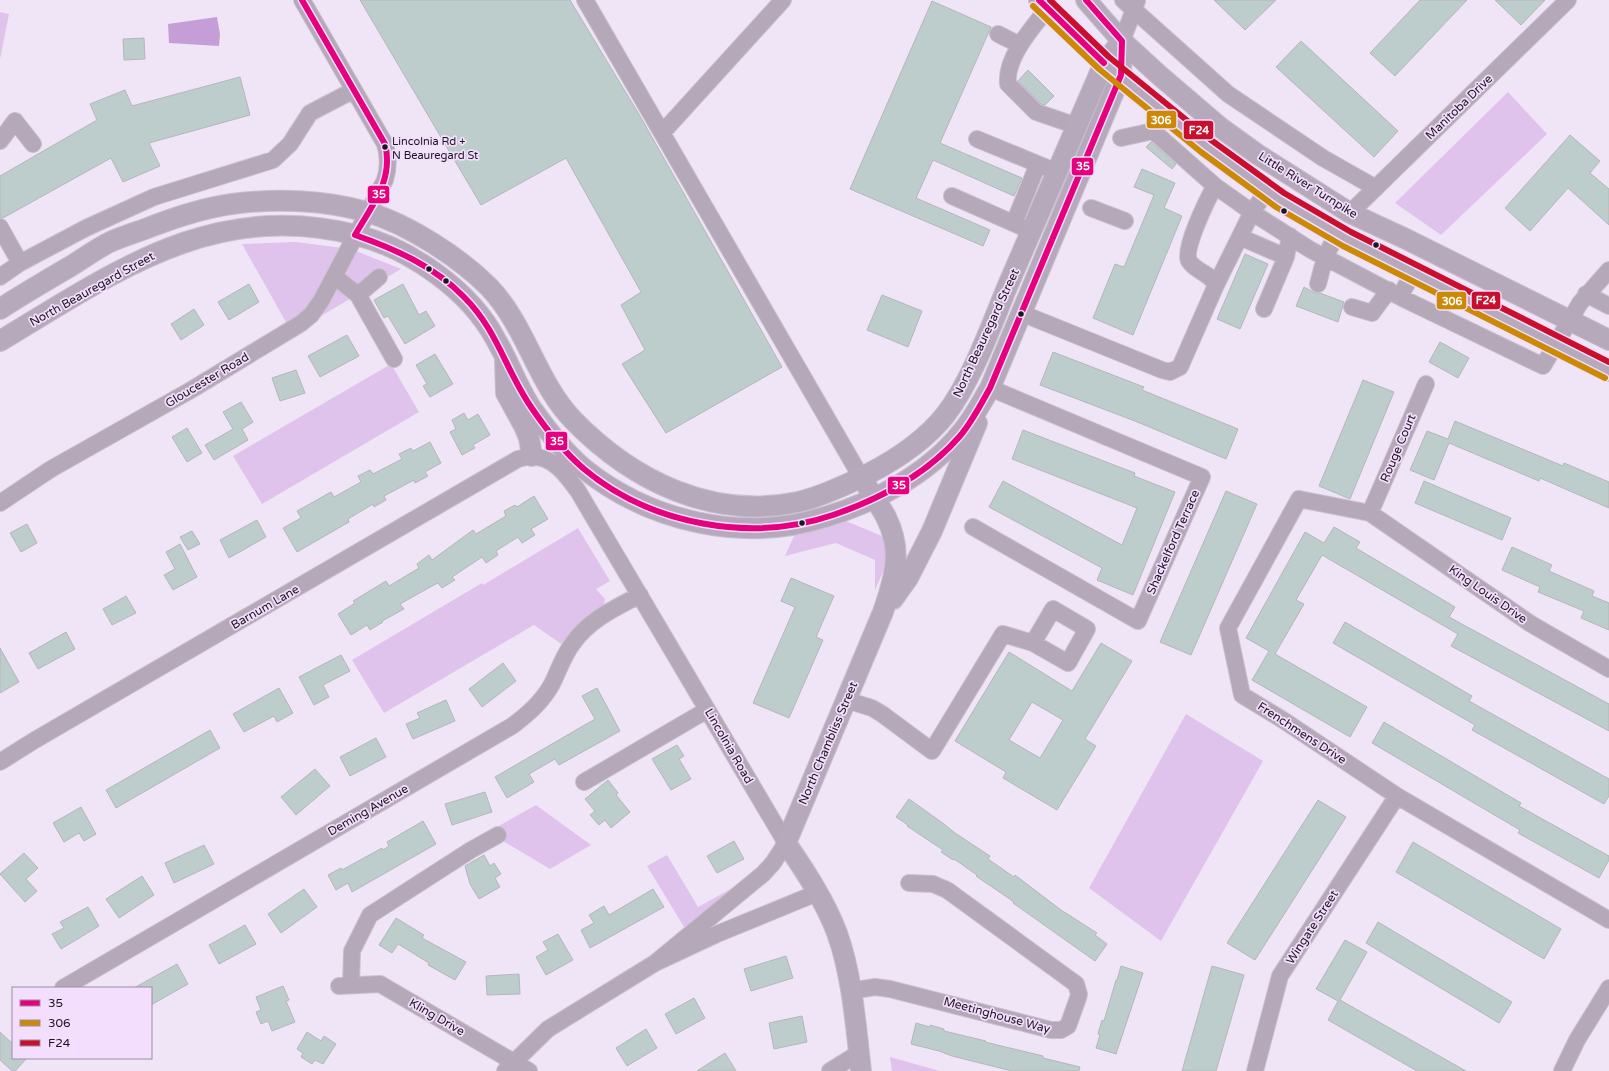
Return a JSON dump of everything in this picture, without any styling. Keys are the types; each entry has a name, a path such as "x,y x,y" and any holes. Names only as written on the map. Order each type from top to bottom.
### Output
{"main road":[{"name":"Little River Turnpike","path":"1086,0 1122,41 1159,75 1227,132 1257,154 1350,213 1569,319 1609,340"},
{"name":"Little River Turnpike","path":"1043,4 1104,63 1121,75 1206,146 1267,191 1337,234 1609,371"},
{"name":"North Beauregard Street","path":"0,309 110,242 195,211 229,204 265,200 326,205 367,212 432,243 469,269 486,284 516,322 548,386 573,420 619,460 649,480 675,492 722,503 753,506 780,504 809,499 833,491 889,463 914,446 934,428 950,408 962,389 985,339 1022,227 1057,172 1104,63 1122,41"},
{"path":"1121,75 1122,41"},
{"name":"North Beauregard Street","path":"0,341 129,266 173,245 202,236 251,226 273,225 323,229 355,235 373,241 414,260 441,277 463,296 496,338 505,359 529,405 558,443 582,467 607,484 652,508 676,517 701,523 732,528 771,528 793,526 841,512 874,498 901,483 942,453 966,428 990,388 1121,75"},
{"path":"505,359 506,393 529,438 532,456"},
{"path":"883,612 908,578 932,531 990,388"},
{"name":"North Chambliss Street","path":"786,843 883,612 895,574 896,545 888,522 862,477"},
{"name":"Lincolnia Road","path":"786,843 817,893 837,934 850,991 860,1062"}],"street":[{"path":"302,0 385,144 389,157 385,180 367,212"},
{"path":"585,0 862,477"},
{"path":"662,133 783,0"},
{"name":"Manitoba Drive","path":"1350,213 1568,0"},
{"path":"1122,41 1131,3 1228,94 1322,158 1376,188"},
{"path":"1043,4 1020,45 1007,75 1008,84 1036,112 1076,126"},
{"path":"998,34 1020,45"},
{"path":"0,277 20,263 86,228 154,198 273,160 290,144 310,113 354,90"},
{"path":"1153,131 1160,108"},
{"path":"0,141 15,121 33,144"},
{"path":"1121,138 1153,131"},
{"path":"1153,131 1215,186 1290,236 1325,257 1394,293 1543,366 1569,319 1586,294 1609,270"},
{"path":"977,139 1057,172"},
{"path":"952,196 1022,227 1038,164"},
{"path":"1215,186 1204,206 1186,253 1189,262 1212,278 1216,285"},
{"path":"1022,313 1162,370 1170,372 1180,368 1216,285 1252,212 1267,191"},
{"path":"1092,208 1125,222"},
{"name":"Gloucester Road","path":"0,503 51,469 191,390 300,324 311,315 321,301 367,212"},
{"path":"1318,284 1325,257 1337,234"},
{"path":"1264,309 1286,257 1290,236"},
{"path":"1240,237 1286,257"},
{"path":"3,238 20,263"},
{"path":"1352,307 1372,313 1413,273"},
{"path":"334,276 358,295 394,359"},
{"path":"358,295 379,277"},
{"path":"1586,294 1609,306"},
{"name":"Rouge Court","path":"1370,513 1426,384"},
{"name":"Shackelford Terrace","path":"972,527 1138,621 1202,477 990,388"},
{"name":"Lincolnia Road","path":"532,456 543,457 551,460 564,473 578,491 786,843"},
{"name":"Barnum Lane","path":"0,762 35,740 518,459 532,456"},
{"name":"Frenchmens Drive","path":"1370,513 1299,499 1228,628 1242,695 1283,720 1397,796 1609,920"},
{"name":"King Louis Drive","path":"1370,513 1531,624 1609,669"},
{"name":"Deming Avenue","path":"65,987 512,726 528,714 542,700 552,683 563,658 573,642 586,628 601,616 640,595"},
{"path":"846,700 872,708 932,751 1002,634 1033,643"},
{"path":"584,782 707,710"},
{"name":"Wingate Street","path":"1255,1071 1280,976 1397,796"},
{"name":"Kling Drive","path":"498,835 471,850 370,915 352,951 345,986 380,984 509,1066 529,1071"},
{"name":"North Chambliss Street","path":"655,963 763,874 773,863 786,843"},
{"name":"Meetinghouse Way","path":"850,991 875,987 890,989 1056,1030 1065,1029 1070,1022 1079,994 1076,984 947,890 933,884 909,883"},
{"name":"North Chambliss Street","path":"509,1066 537,1038 567,1016 655,963 711,937 817,893"},
{"path":"1562,1071 1577,1040 1609,988"},
{"path":"830,1071 860,1062"}],"shaded area":[{"path":"0,12 9,14 0,59"},
{"path":"217,17 220,34 219,46 169,43 168,24"},
{"path":"1508,92 1547,134 1441,235 1395,203"},
{"path":"296,242 351,249 401,269 292,333 242,244"},
{"path":"391,364 419,412 262,504 233,456"},
{"path":"808,505 896,542 875,590 875,560 836,543 785,556"},
{"path":"578,528 610,581 596,589 605,599 603,608 578,625 561,644 534,625 384,713 352,660 482,583 483,585"},
{"path":"1186,714 1263,761 1161,941 1089,888"},
{"path":"536,805 591,845 550,869 488,832"},
{"path":"667,855 698,907 749,879 756,887 684,927 647,866"},
{"path":"890,1057 940,1071 892,1071"}],"building":[{"path":"360,0 570,0 640,116 782,367 666,433 622,364 645,350 621,305 641,292 566,158 481,205"},
{"path":"1214,0 1276,0 1245,30"},
{"path":"1420,0 1467,0 1395,76 1370,53"},
{"path":"1495,0 1545,0 1521,25"},
{"path":"932,1 991,27 940,143 1022,178 1014,196 933,160 916,198 990,230 983,246 850,189"},
{"path":"144,38 145,59 124,60 123,39"},
{"path":"1301,41 1398,131 1374,157 1276,67"},
{"path":"1028,70 1054,96 1045,105 1041,104 1018,81"},
{"path":"240,77 250,115 149,143 160,166 123,182 111,158 3,218 0,218 0,176 97,120 90,104 125,90 132,106"},
{"path":"1570,135 1600,161 1590,173 1609,189 1609,225 1568,188 1530,231 1505,208"},
{"path":"1151,142 1176,164 1172,169 1146,147"},
{"path":"1142,169 1175,183 1164,208 1182,216 1133,335 1093,318 1115,264 1124,267 1154,195 1134,187"},
{"path":"1245,254 1268,264 1240,329 1217,319"},
{"path":"249,284 259,302 229,320 218,302"},
{"path":"403,284 419,315 426,311 435,326 405,344 388,316 384,318 374,300"},
{"path":"1304,287 1315,293 1320,293 1344,302 1338,322 1296,306"},
{"path":"882,295 922,311 908,347 867,330"},
{"path":"194,309 204,325 181,340 171,324"},
{"path":"347,335 359,356 320,377 308,356"},
{"path":"1440,342 1469,358 1458,378 1429,362"},
{"path":"1053,352 1144,387 1142,390 1238,429 1226,459 1135,421 1040,385"},
{"path":"435,354 453,384 430,397 423,386 427,384 416,365"},
{"path":"296,370 305,393 280,401 272,378"},
{"path":"1363,380 1394,392 1350,499 1319,486"},
{"path":"241,402 253,422 242,429 248,440 214,460 205,445 233,429 223,412"},
{"path":"464,413 468,420 478,414 490,435 473,445 475,448 462,455 450,432 456,429 452,420"},
{"path":"1455,421 1563,466 1564,463 1609,482 1609,508 1540,478 1539,481 1449,443 1434,480 1410,470 1427,431 1448,439"},
{"path":"187,428 202,453 187,462 172,437"},
{"path":"1023,430 1135,473 1134,476 1175,492 1133,595 1097,580 1102,568 989,507 1003,481 1122,545 1137,508 1012,459"},
{"path":"430,442 441,463 425,472 428,476 415,483 414,480 384,496 386,500 374,507 373,504 348,519 349,522 297,552 283,528 301,518 297,511 331,492 334,497 361,482 358,476 370,470 373,474 402,459 399,454 411,448 413,451"},
{"path":"1424,481 1511,518 1502,540 1415,503"},
{"path":"1226,491 1257,504 1191,655 1160,642"},
{"path":"534,496 548,519 531,529 535,535 522,543 518,537 496,551 498,555 486,563 482,557 452,577 455,580 442,588 438,583 432,586 400,604 404,609 382,621 383,622 370,630 367,625 351,635 338,614 355,603 353,601 386,581 389,586 419,568 417,564 429,555 432,560 473,530 476,534 506,516 504,511 515,505 517,507"},
{"path":"257,520 266,537 229,558 220,540"},
{"path":"27,524 37,543 21,552 10,533"},
{"path":"1334,527 1360,542 1356,548 1455,607 1449,617 1609,704 1609,731 1451,646 1458,634 1322,555 1296,600 1304,604 1275,654 1367,707 1350,737 1252,680 1269,651 1246,638 1305,532 1324,543"},
{"path":"192,531 200,544 188,550 180,537"},
{"path":"180,544 197,577 173,590 164,575 175,569 166,552"},
{"path":"1512,547 1552,565 1549,571 1594,591 1592,596 1609,603 1609,630 1581,618 1584,611 1538,592 1540,587 1502,570"},
{"path":"791,578 834,596 816,637 823,640 789,718 753,703 795,607 781,601"},
{"path":"126,596 136,613 112,625 103,609"},
{"path":"1345,622 1472,696 1469,701 1609,779 1609,796 1604,804 1472,730 1475,725 1333,643"},
{"path":"66,632 75,649 38,669 29,653"},
{"path":"1101,643 1132,661 1085,739 1096,746 1057,810 1003,778 1006,772 955,741 1009,652 1072,691","holes":["1032,702 1063,720 1040,758 1009,740"]},
{"path":"0,648 19,682 0,693"},
{"path":"341,655 350,671 323,685 329,697 314,705 299,677"},
{"path":"503,663 516,681 482,707 469,689"},
{"path":"279,688 293,713 277,722 274,716 244,732 233,714"},
{"path":"597,688 620,731 559,765 555,759 529,774 534,782 507,798 495,777 595,719 582,696"},
{"path":"446,700 455,721 413,739 406,724 420,718 417,713"},
{"path":"1384,722 1521,803 1519,806 1609,856 1609,860 1599,878 1518,833 1520,830 1372,743"},
{"path":"210,730 220,748 116,808 106,790"},
{"path":"376,738 386,757 350,776 340,757"},
{"path":"677,745 684,756 679,759 691,779 671,790 652,759"},
{"path":"315,769 330,786 296,815 281,797"},
{"path":"608,780 618,793 616,795 630,812 611,828 605,820 599,825 590,815 595,811 585,799"},
{"path":"485,792 492,812 452,825 445,804"},
{"path":"909,799 955,833 990,856 988,859 1014,877 1015,875 1061,910 1097,933 1095,935 1107,944 1095,961 1013,903 1014,902 976,876 977,875 941,852 943,850 896,817"},
{"path":"1318,800 1346,817 1255,960 1227,943"},
{"path":"81,807 96,834 84,841 79,833 64,842 53,823"},
{"path":"423,821 436,844 352,892 348,883 336,890 328,875 341,868 342,870 382,848 383,850 389,846 387,842"},
{"path":"734,841 744,859 717,873 707,856"},
{"path":"1413,842 1561,929 1544,959 1396,872"},
{"path":"204,845 214,864 174,883 165,863"},
{"path":"24,853 38,868 26,879 37,891 25,902 0,874"},
{"path":"484,855 490,866 494,863 501,874 495,878 500,887 479,899 470,884 465,866"},
{"path":"142,876 154,895 119,918 106,899"},
{"path":"304,889 317,907 281,933 268,914"},
{"path":"653,889 664,907 590,948 581,930 594,923 589,915 604,906 609,915"},
{"path":"88,907 99,926 61,949 52,934 64,928 60,922"},
{"path":"396,918 424,935 422,938 466,962 455,980 428,965 429,963 398,944 392,953 379,945"},
{"path":"1378,922 1512,1002 1499,1023 1366,943"},
{"path":"245,925 256,944 219,964 209,945"},
{"path":"558,934 573,960 546,975 536,957 548,950 543,942"},
{"path":"1345,940 1367,952 1340,1000 1466,1071 1417,1071 1328,1020 1338,1001 1316,989"},
{"path":"786,956 793,978 751,991 744,969"},
{"path":"177,964 188,984 152,1004 152,987 136,987"},
{"path":"1121,966 1143,973 1116,1054 1096,1048 1102,1020 1104,1021"},
{"path":"1212,966 1244,975 1216,1071 1182,1071"},
{"path":"519,974 520,994 487,995 486,976"},
{"path":"283,986 289,1000 286,1001 295,1022 272,1031 268,1021 261,1024 256,1012 261,1010 256,997"},
{"path":"694,998 705,1018 676,1034 665,1014"},
{"path":"802,1016 807,1042 774,1049 769,1023"},
{"path":"916,1023 930,1027 930,1025 944,1029 944,1031 1043,1056 1043,1058 1080,1067 1079,1071 1012,1071 911,1044"},
{"path":"646,1029 657,1048 627,1066 616,1048"},
{"path":"0,1032 12,1043 12,1059 26,1059 15,1071 12,1071 0,1060"},
{"path":"307,1032 321,1041 324,1036 336,1044 323,1064 315,1060 312,1064 301,1057 303,1053 297,1049"},
{"path":"725,1053 736,1071 697,1071"}],"transit line":[{"name":"35","path":"302,0 385,144 387,157 384,181 380,192 355,235 385,246 427,267 464,297 485,323 514,379 537,415 562,447 584,469 611,488 640,504 671,516 703,524 736,528 769,528 802,523 851,509 885,493 918,473 947,450 960,436 976,413 990,388 1121,75 1122,41 1086,0"},
{"name":"35","path":"1039,0 1104,63"},
{"name":"F24","path":"1050,0 1109,57 1211,140 1284,193 1351,232 1609,362"},
{"name":"306","path":"1033,6 1099,69 1201,152 1276,207 1343,246 1605,378"}],"place":[{"name":"Lincolnia Rd + N Beauregard St","path":"385,147"}]}
